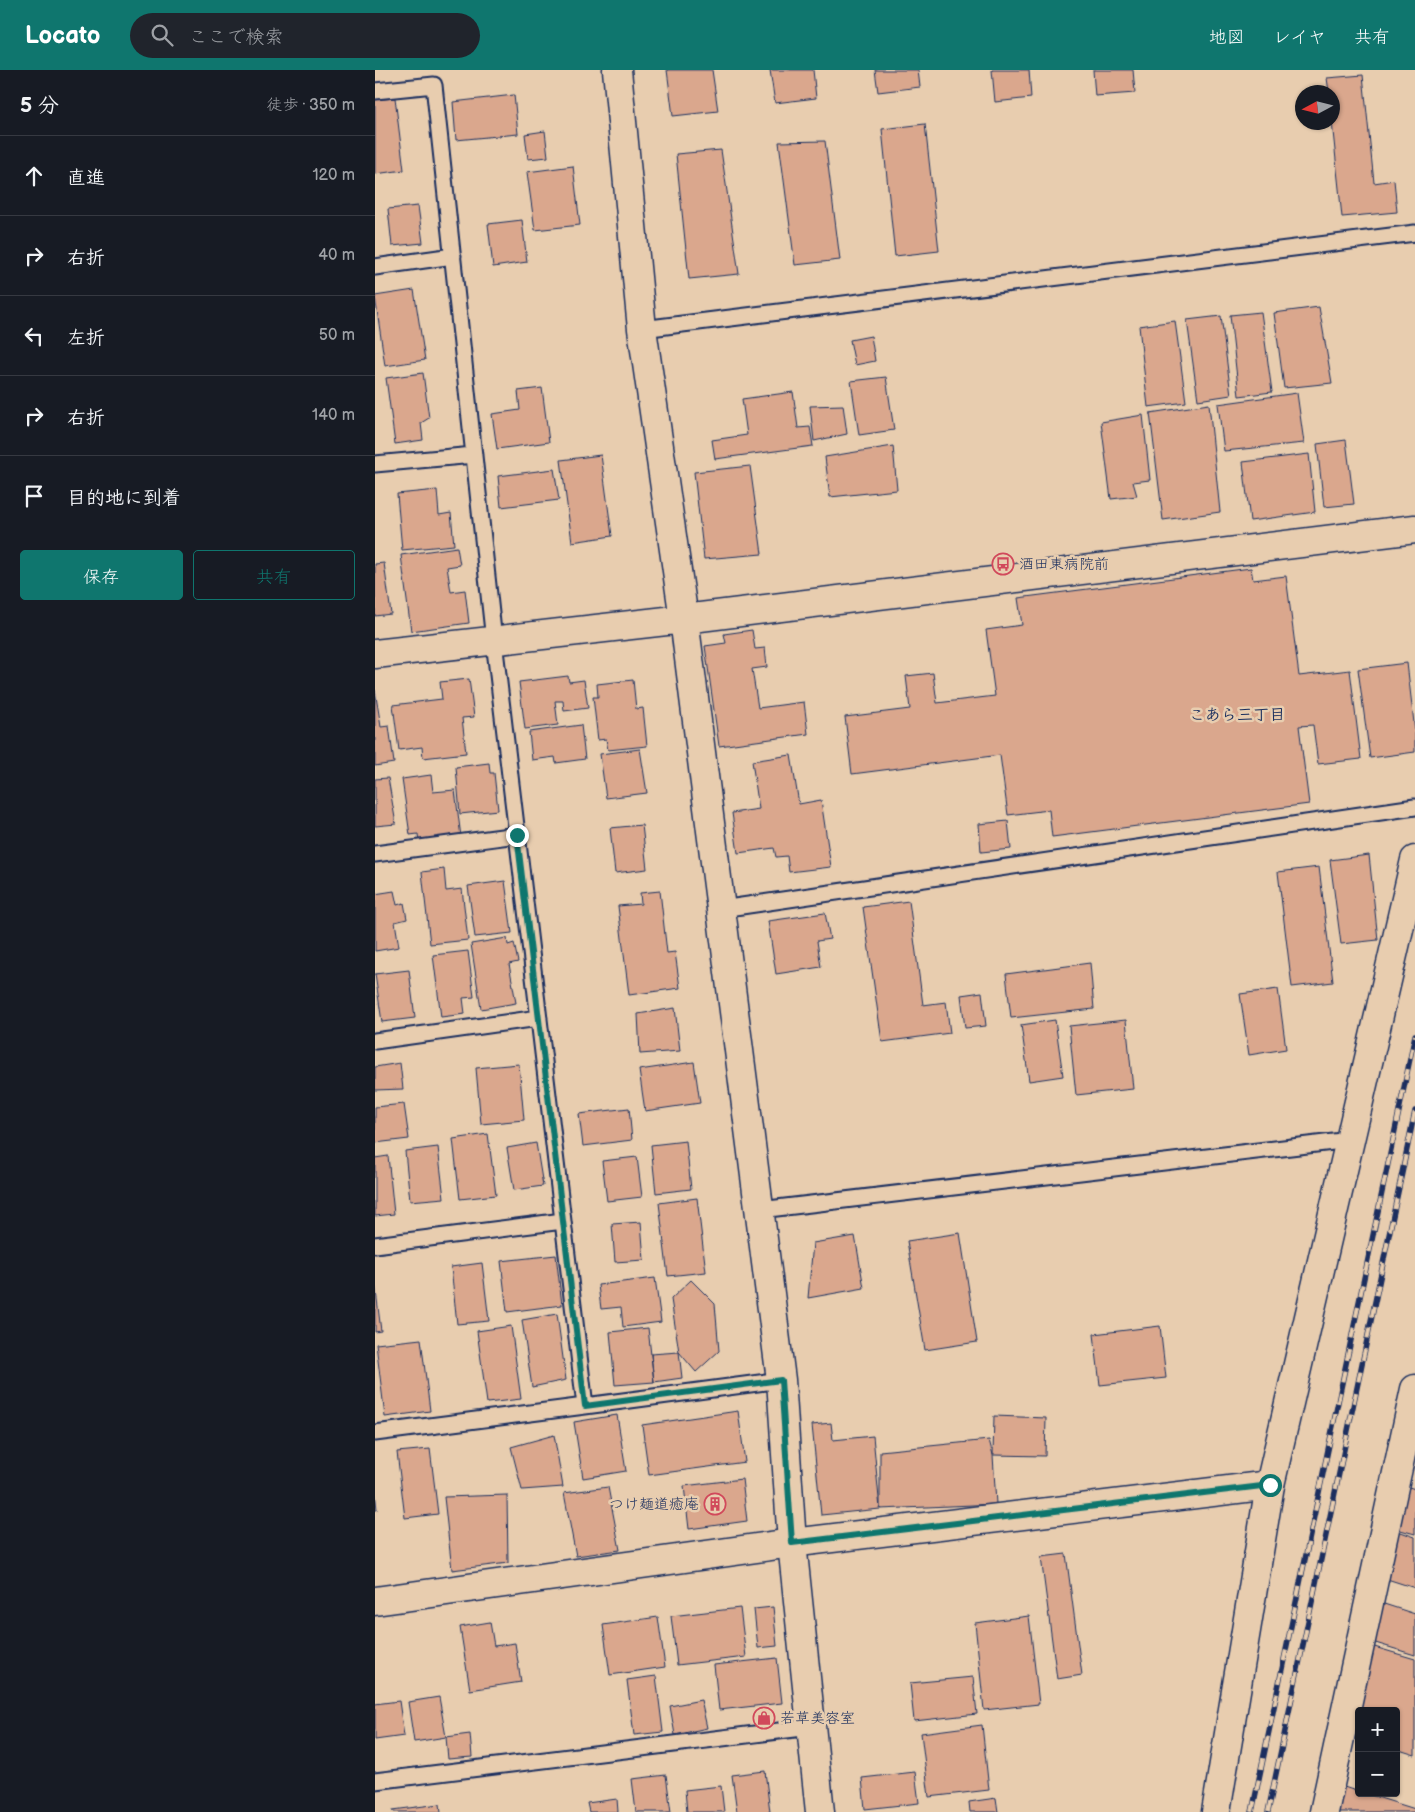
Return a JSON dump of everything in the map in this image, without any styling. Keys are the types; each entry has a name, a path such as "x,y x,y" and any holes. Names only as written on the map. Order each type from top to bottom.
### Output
{"street":[{"path":"617,70 642,329 684,619 781,1380 792,1543 819,1812"},
{"path":"375,654 684,619 1415,529"},
{"path":"1216,1812 1270,1485 1415,860"},
{"path":"1324,1812 1415,1389"},
{"path":"375,1601 792,1543 1270,1485"}],"lane":[{"path":"375,91 434,85 494,641 585,1406"},
{"path":"642,329 1415,233"},
{"path":"375,267 453,256"},
{"path":"375,464 474,455"},
{"path":"721,909 1415,807"},
{"path":"375,854 517,835"},
{"path":"375,1041 539,1018"},
{"path":"760,1210 1350,1140"},
{"path":"375,1245 563,1221"},
{"path":"375,1433 781,1380"},
{"path":"375,1781 811,1726"}],"building":[{"path":"667,70 712,70 718,111 673,116"},
{"path":"770,70 813,70 816,98 775,103"},
{"path":"875,70 918,70 920,87 878,92"},
{"path":"992,70 1029,70 1031,98 995,102"},
{"path":"1093,70 1133,70 1135,93 1095,96"},
{"path":"1363,75 1374,183 1394,180 1397,212 1342,217 1333,130 1340,130 1340,85 1328,85 1327,78"},
{"path":"514,95 518,134 456,140 453,102"},
{"path":"395,98 404,170 375,174 375,100"},
{"path":"925,124 939,251 895,256 882,129"},
{"path":"545,131 548,157 528,159 525,134"},
{"path":"825,141 840,260 795,265 779,142"},
{"path":"721,150 739,274 689,279 676,154"},
{"path":"573,166 580,225 535,230 527,172"},
{"path":"418,206 423,243 392,246 388,209"},
{"path":"522,220 527,262 493,267 488,224"},
{"path":"414,290 425,360 385,366 375,296"},
{"path":"1319,307 1332,383 1284,388 1274,313"},
{"path":"1261,312 1272,392 1239,396 1230,315"},
{"path":"1221,316 1231,395 1198,400 1187,320"},
{"path":"1175,321 1186,402 1148,407 1139,326"},
{"path":"871,336 875,361 855,365 850,340"},
{"path":"423,373 429,418 421,423 423,440 395,444 386,378"},
{"path":"886,377 894,430 859,435 851,381"},
{"path":"542,388 549,442 497,449 492,414 520,410 518,391"},
{"path":"793,392 798,428 810,427 813,446 715,459 712,440 747,435 742,399"},
{"path":"1297,393 1304,443 1224,451 1218,404"},
{"path":"1209,404 1220,512 1163,520 1150,413"},
{"path":"843,405 847,434 814,441 810,406"},
{"path":"1143,415 1150,480 1133,482 1137,496 1111,499 1101,422"},
{"path":"1346,440 1354,504 1324,507 1317,444"},
{"path":"893,446 897,490 830,497 825,457"},
{"path":"1309,454 1315,512 1250,521 1243,462"},
{"path":"601,455 612,536 572,542 561,460"},
{"path":"750,466 762,554 704,559 694,472"},
{"path":"554,469 559,500 501,507 498,476"},
{"path":"437,490 439,515 451,513 454,545 402,550 397,494"},
{"path":"457,547 460,565 447,567 451,592 465,590 469,623 411,631 401,555"},
{"path":"384,563 391,614 375,616 375,564"},
{"path":"1251,568 1253,580 1286,576 1299,676 1350,670 1361,759 1318,764 1313,725 1299,726 1309,804 1052,837 1049,810 1008,815 1000,755 852,774 845,717 910,709 906,676 933,673 937,703 995,696 986,630 1022,625 1018,598"},
{"path":"752,630 755,649 765,648 767,667 752,669 758,708 804,702 808,734 719,746 705,646 726,643 724,634"},
{"path":"1407,663 1415,732 1415,752 1370,758 1358,669"},
{"path":"568,676 569,682 584,680 588,708 564,711 563,701 555,701 558,725 525,729 519,682"},
{"path":"469,679 474,717 462,718 466,753 423,758 422,747 399,750 393,705 442,699 440,682"},
{"path":"633,680 636,709 643,708 647,746 608,750 606,739 598,740 593,697 598,697 597,684"},
{"path":"375,690 381,727 389,726 394,763 375,766"},
{"path":"581,725 585,759 556,763 555,757 532,760 529,732"},
{"path":"640,749 647,793 606,798 600,754"},
{"path":"791,755 799,804 821,800 831,867 789,872 787,856 776,857 774,848 738,853 732,813 759,809 752,761"},
{"path":"489,763 490,773 494,773 498,810 460,814 456,767"},
{"path":"431,775 433,792 455,790 461,837 419,842 418,834 410,835 402,779"},
{"path":"388,778 396,824 375,826 375,779"},
{"path":"1008,821 1011,849 981,852 979,824"},
{"path":"642,825 647,869 615,873 610,828"},
{"path":"1369,855 1378,940 1341,944 1330,860"},
{"path":"1319,867 1333,982 1292,987 1278,872"},
{"path":"444,869 446,891 462,889 468,940 430,944 422,872"},
{"path":"505,881 512,933 475,937 468,886"},
{"path":"394,891 397,905 404,903 407,919 395,922 399,947 375,951 375,894"},
{"path":"660,891 667,953 675,952 680,988 629,995 618,906 641,904 640,893"},
{"path":"909,901 923,1005 946,1002 950,1033 882,1042 863,907"},
{"path":"825,913 830,939 817,941 821,967 776,974 768,921"},
{"path":"507,938 508,945 514,943 518,962 509,964 516,1003 481,1009 471,944"},
{"path":"468,951 474,997 463,998 465,1014 441,1017 433,955"},
{"path":"1090,963 1094,1009 1011,1018 1006,974"},
{"path":"409,970 415,1018 382,1022 375,974"},
{"path":"1278,989 1286,1049 1249,1055 1240,994"},
{"path":"982,992 986,1026 965,1028 961,995"},
{"path":"675,1008 680,1051 640,1054 638,1014"},
{"path":"1055,1020 1063,1076 1029,1081 1021,1025"},
{"path":"1126,1020 1133,1089 1076,1095 1069,1026"},
{"path":"694,1062 700,1103 645,1111 639,1070"},
{"path":"400,1063 403,1089 375,1090 375,1067"},
{"path":"519,1064 524,1120 481,1124 476,1068"},
{"path":"404,1104 409,1139 375,1143 375,1107"},
{"path":"629,1108 632,1140 583,1146 579,1114"},
{"path":"488,1134 496,1195 460,1199 453,1139"},
{"path":"686,1141 691,1189 656,1193 651,1145"},
{"path":"536,1143 543,1186 514,1190 507,1148"},
{"path":"438,1147 444,1198 410,1201 405,1151"},
{"path":"388,1156 394,1214 375,1216 375,1158"},
{"path":"637,1157 642,1197 607,1201 602,1161"},
{"path":"697,1198 706,1272 668,1276 659,1203"},
{"path":"641,1222 644,1260 615,1262 612,1224"},
{"path":"960,1233 977,1342 925,1350 907,1241"},
{"path":"855,1236 864,1288 808,1298 813,1243"},
{"path":"556,1255 562,1305 507,1312 501,1261"},
{"path":"482,1263 489,1321 457,1324 451,1267"},
{"path":"655,1278 661,1322 623,1327 621,1307 601,1309 598,1285"},
{"path":"691,1280 715,1304 719,1351 696,1372 679,1352 671,1299"},
{"path":"375,1283 381,1331 375,1332"},
{"path":"557,1314 566,1380 532,1387 522,1320"},
{"path":"511,1326 521,1399 487,1403 477,1331"},
{"path":"1160,1326 1166,1378 1100,1385 1094,1334"},
{"path":"648,1328 654,1382 615,1385 610,1332"},
{"path":"421,1339 430,1411 385,1417 376,1344"},
{"path":"679,1352 682,1378 654,1382 651,1354"},
{"path":"738,1411 745,1462 649,1475 642,1425"},
{"path":"617,1415 626,1471 583,1478 574,1422"},
{"path":"994,1416 1046,1418 1045,1456 993,1455"},
{"path":"831,1423 833,1440 873,1436 880,1509 821,1515 812,1425"},
{"path":"554,1435 563,1487 522,1490 511,1447"},
{"path":"989,1440 993,1455 996,1504 880,1509 880,1451"},
{"path":"430,1449 438,1514 405,1518 397,1452"},
{"name":"つけ麺道癒庵","path":"742,1479 747,1521 689,1529 684,1486"},
{"path":"608,1487 620,1550 576,1556 564,1493"},
{"path":"1409,1487 1415,1489 1415,1534 1397,1529"},
{"path":"375,1489 377,1510 375,1510"},
{"path":"507,1495 508,1563 452,1570 444,1497"},
{"path":"1395,1530 1415,1537 1415,1588 1381,1577"},
{"path":"1066,1554 1082,1675 1057,1679 1041,1557"},
{"path":"1381,1603 1415,1614 1415,1655 1369,1641"},
{"path":"773,1607 777,1646 758,1648 754,1609"},
{"path":"740,1608 746,1657 677,1665 671,1616"},
{"path":"1029,1616 1039,1704 984,1710 975,1623"},
{"path":"658,1617 665,1667 610,1675 603,1625"},
{"path":"490,1622 494,1646 515,1643 521,1682 470,1690 460,1627"},
{"path":"1371,1646 1415,1659 1415,1755 1400,1750 1400,1707 1355,1707 1355,1737 1344,1734"},
{"path":"777,1658 782,1703 719,1710 714,1665"},
{"path":"656,1676 663,1732 634,1735 627,1680"},
{"path":"973,1677 977,1714 914,1721 910,1683"},
{"path":"439,1697 446,1737 414,1742 408,1702"},
{"path":"701,1700 707,1728 675,1735 670,1706"},
{"path":"399,1701 404,1736 375,1740 375,1704"},
{"path":"982,1725 989,1790 929,1797 921,1733"},
{"path":"470,1734 472,1757 448,1759 446,1737"},
{"path":"765,1771 770,1812 737,1812 732,1775"},
{"path":"915,1772 919,1803 865,1809 862,1778"},
{"path":"666,1775 671,1812 636,1812 632,1779"},
{"path":"721,1786 724,1812 687,1812 685,1790"},
{"path":"1341,1786 1355,1791 1355,1797 1377,1797 1415,1809 1415,1812 1333,1812"},
{"path":"996,1798 998,1812 970,1812 969,1802"},
{"path":"617,1799 618,1812 589,1812 587,1803"},
{"path":"440,1804 441,1812 394,1812 393,1810"}],"railway":[{"path":"1252,1812 1415,1035"},
{"path":"1268,1812 1415,1111"}],"place":[{"name":"酒田東病院前","path":"1003,564"},
{"name":"つけ麺道癒庵","path":"715,1504"},
{"name":"若草美容室","path":"764,1718"}],"district":[{"name":"こあら三丁目","path":"1237,714"}],"route":[{"path":"517,835 585,1406 781,1380 792,1543 1270,1485"}]}
